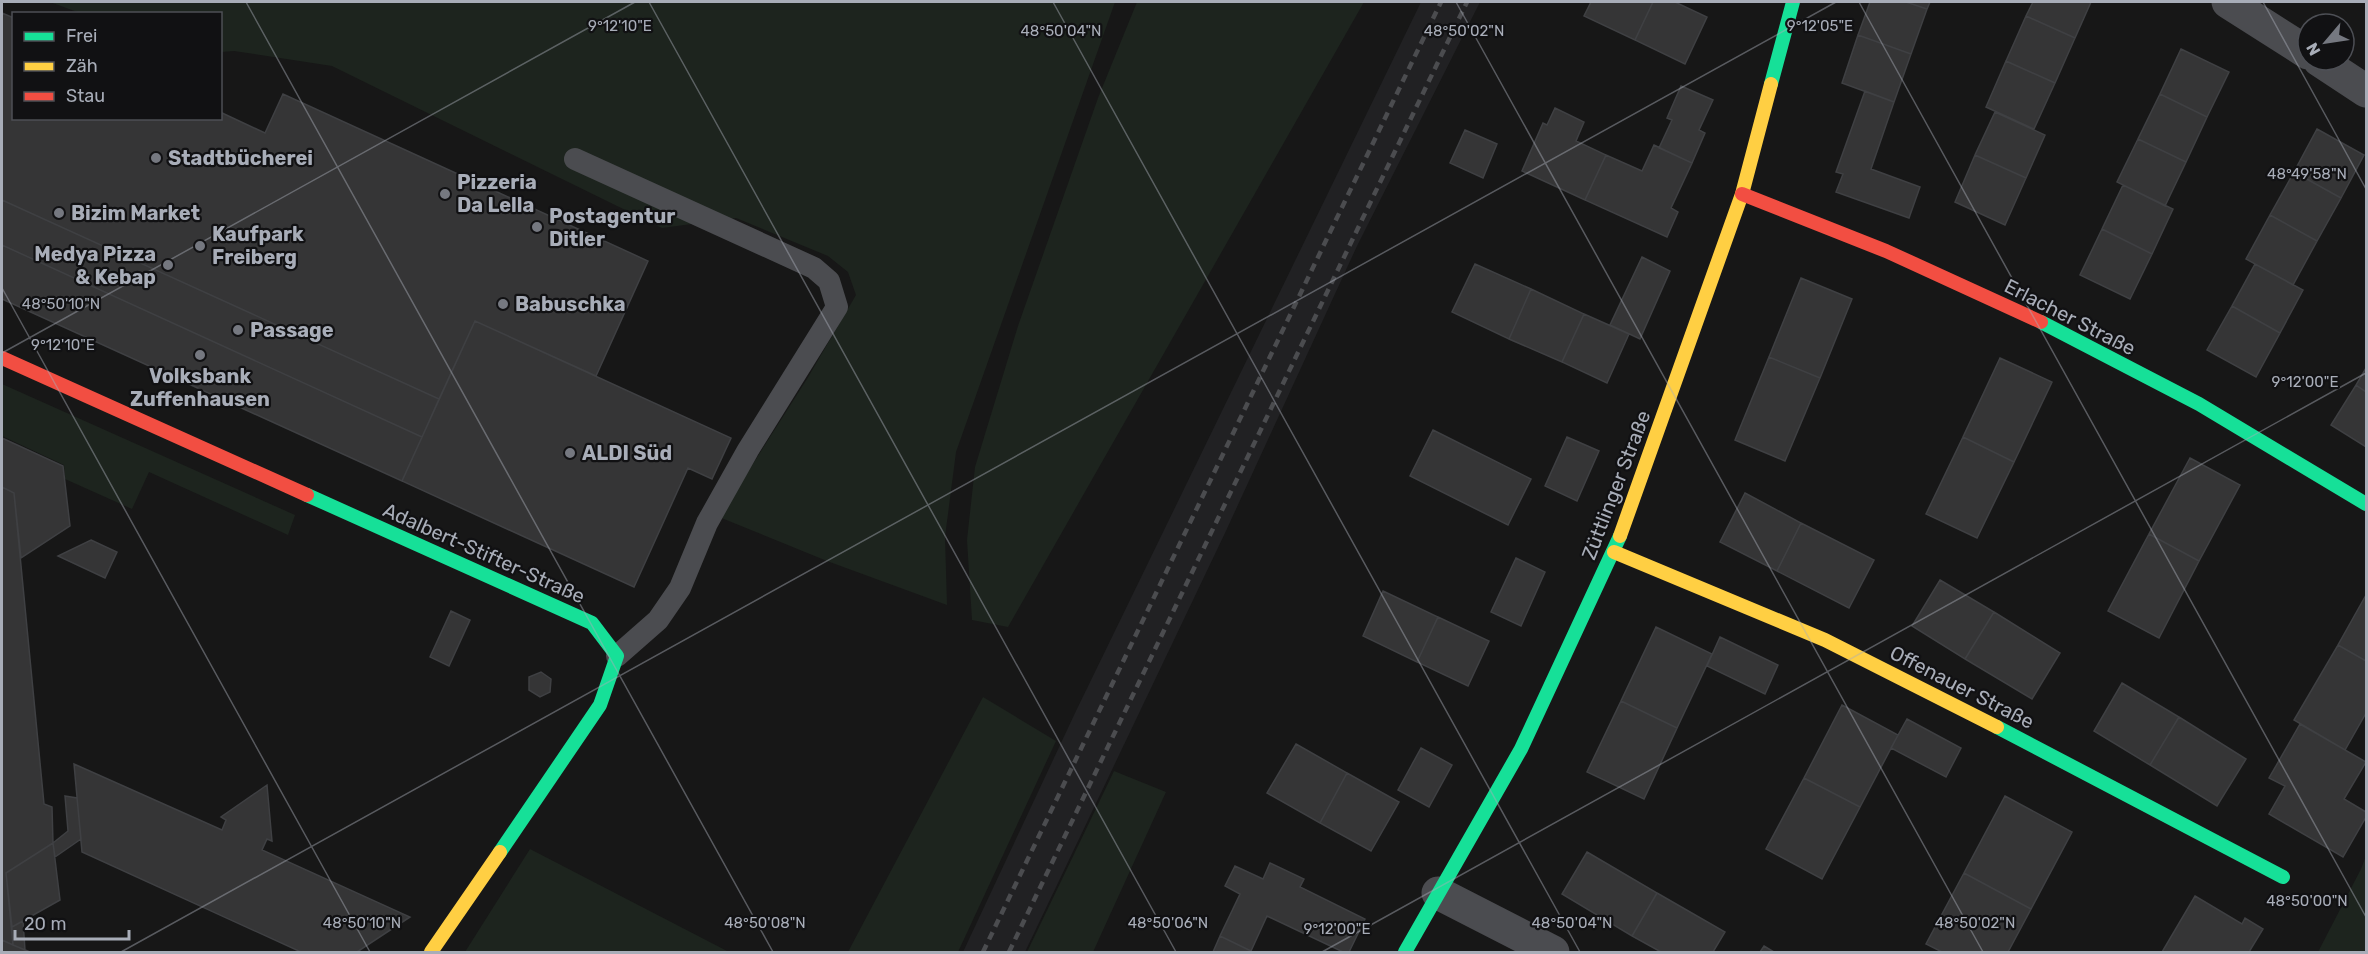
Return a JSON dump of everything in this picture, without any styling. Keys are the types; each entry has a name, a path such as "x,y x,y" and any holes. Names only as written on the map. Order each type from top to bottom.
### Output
{"street":[{"name":"Züttlinger Straße","path":"1404,952 1521,749 1614,552 1742,194 1793,2"},
{"path":"2228,2 2296,45"},
{"path":"2338,72 2367,91"},
{"name":"Erlacher Straße","path":"1742,194 1908,260 2034,319 2198,403 2367,504"},
{"name":"Adalbert-Stifter-Straße","path":"2,358 592,623 617,656"},
{"name":"Offenauer Straße","path":"1614,552 1825,640 2038,747 2283,877"},
{"path":"431,952 600,705 617,656"},
{"path":"1438,893 1553,952"}],"lane":[{"path":"575,159 814,268 829,281 837,307 748,450 706,523 680,588 658,620 617,656"}],"shaded area":[{"path":"50,2 1115,2 956,452 945,537 947,605 827,561 719,517 807,379 856,295 848,272 828,256 736,218 662,228 332,66 234,51 222,52 222,12 77,12"},
{"path":"1137,2 1364,2 1008,627 972,620 967,540 975,467 1018,326 1098,98"},
{"path":"1421,2 1480,2 1357,246 1225,533 1025,952 963,952 1076,711"},
{"path":"2,384 295,515 288,535 149,472 132,509 65,479 64,465 2,436"},
{"path":"983,697 1056,741 958,952 848,952"},
{"path":"1114,771 1166,792 1093,952 1027,952"},
{"path":"530,849 729,952 465,952"},
{"path":"2366,856 2366,952 2318,952 2361,869"}],"building":[{"path":"1591,2 1653,2 1635,40 1584,16"},
{"path":"1653,2 1675,2 1707,17 1685,64 1635,40"},
{"path":"1870,2 1906,2 1927,9 1911,54 1858,35"},
{"path":"1906,2 1930,2 1927,9"},
{"path":"2033,2 2091,2 2075,38 2026,16"},
{"path":"2,13 12,17 12,120 222,120 222,113 265,133 283,94 648,261 596,376 475,321 439,399 2,200"},
{"path":"2026,16 2075,38 2055,83 2006,61"},
{"path":"1858,35 1911,54 1894,102 1842,83"},
{"path":"2181,49 2229,72 2207,117 2160,94"},
{"path":"2006,61 2055,83 2034,129 1986,107"},
{"path":"1681,86 1713,100 1699,130 1705,133 1692,163 1659,148 1672,120 1667,118"},
{"path":"1865,91 1894,102 1871,169 1920,187 1909,218 1836,192 1843,174 1836,172"},
{"path":"2160,94 2207,117 2186,162 2138,139"},
{"path":"1555,108 1584,122 1576,141 1606,155 1585,200 1522,171 1543,123 1547,125"},
{"path":"1995,112 2045,135 2026,178 1975,155"},
{"path":"2317,129 2364,155 2341,198 2294,172"},
{"path":"1465,130 1497,144 1483,178 1450,163"},
{"path":"2138,139 2186,162 2165,206 2117,182"},
{"path":"1654,145 1692,163 1671,208 1678,212 1667,237 1585,200 1606,155 1642,171"},
{"path":"1975,155 2026,178 2005,225 1955,202"},
{"path":"2294,172 2341,198 2317,241 2270,215"},
{"path":"2123,185 2173,209 2152,254 2102,229"},
{"name":"Passage","path":"2,200 439,399 422,437 2,245"},
{"path":"2270,215 2317,241 2293,285 2246,259"},
{"path":"2102,229 2152,254 2130,299 2080,275"},
{"path":"2,245 422,437 402,481 2,299"},
{"path":"1642,257 1670,271 1640,339 1610,325"},
{"path":"1475,264 1531,289 1509,339 1452,312"},
{"path":"2255,264 2303,290 2280,333 2232,306"},
{"path":"1801,278 1852,299 1820,378 1769,357"},
{"path":"1531,289 1584,314 1562,362 1509,339"},
{"path":"2232,306 2280,333 2256,377 2207,350"},
{"path":"1584,314 1629,334 1607,383 1562,362"},
{"name":"ALDI Süd","path":"475,321 731,438 712,479 688,468 634,587 402,481"},
{"path":"1769,357 1820,378 1785,461 1735,440"},
{"path":"2000,358 2052,382 2014,462 1963,437"},
{"path":"2366,368 2366,392 2356,385"},
{"path":"2356,385 2366,392 2366,447 2331,425"},
{"path":"1433,430 1531,479 1508,525 1410,476"},
{"path":"1567,437 1599,451 1577,501 1545,486"},
{"path":"1963,437 2014,462 1977,538 1926,514"},
{"path":"2,438 63,466 70,526 21,558 14,493 2,487"},
{"path":"2190,458 2240,485 2199,561 2149,534"},
{"path":"2,487 14,493 44,804 52,807 53,843 6,873 13,945 2,940"},
{"path":"1745,493 1801,523 1777,571 1720,542"},
{"path":"1801,523 1874,560 1849,608 1777,571"},
{"path":"2149,534 2199,561 2159,638 2108,611"},
{"path":"91,540 117,552 105,578 58,556"},
{"path":"1516,558 1545,572 1521,626 1491,612"},
{"path":"1940,580 1994,612 1965,659 1912,626"},
{"path":"1383,591 1438,617 1417,662 1363,636"},
{"path":"2366,595 2366,661 2338,645"},
{"path":"451,611 470,620 449,666 430,657"},
{"path":"1994,612 2060,653 2032,699 1965,659"},
{"path":"1438,617 1489,641 1468,686 1417,662"},
{"path":"1656,627 1712,654 1677,728 1621,701"},
{"path":"1720,637 1778,665 1765,694 1707,666"},
{"path":"2338,645 2366,661 2366,713 2345,750 2294,720"},
{"path":"541,672 551,679 550,692 540,697 529,690 529,677"},
{"path":"2122,683 2179,717 2150,765 2094,731"},
{"path":"1621,701 1677,728 1644,799 1587,772"},
{"path":"1842,705 1898,735 1860,807 1804,778"},
{"path":"2179,717 2246,759 2217,806 2150,765"},
{"path":"1907,719 1961,748 1946,777 1891,748"},
{"path":"2300,724 2366,762 2344,799 2366,812 2366,817 2343,857 2269,814 2285,786 2269,778"},
{"path":"1296,744 1347,773 1320,823 1267,793"},
{"path":"1421,748 1452,765 1429,807 1398,790"},
{"path":"74,764 222,830 226,820 221,817 267,785 272,841 267,839 262,850 410,917 357,952 301,952 82,852"},
{"path":"1347,773 1399,802 1371,851 1320,823"},
{"path":"1804,778 1860,807 1822,879 1766,849"},
{"path":"65,796 77,798 81,839 55,857 53,843 68,831"},
{"path":"2005,796 2072,832 2031,909 1964,873"},
{"path":"53,843 60,900 12,927 6,873"},
{"path":"1587,852 1657,893 1632,936 1562,894"},
{"path":"1270,863 1304,879 1300,887 1365,919 1349,952 1343,952 1267,916 1251,951 1220,936 1240,894 1225,886 1235,866 1263,879"},
{"path":"1964,873 2031,909 2008,952 1942,952 1926,944"},
{"path":"1657,893 1725,932 1713,952 1661,952 1632,936"},
{"path":"2195,896 2242,924 2245,918 2263,929 2249,952 2162,952"},
{"path":"23,921 25,950 13,945 12,927"},
{"path":"1220,936 1251,951 1213,952"},
{"path":"2,940 13,945 30,952 2,952"},
{"path":"1764,946 1774,952 1760,952"}],"railway":[{"path":"983,952 1441,2"},
{"path":"1009,952 1467,2"}],"traffic: fast":[{"path":"1771,84 1793,2"},
{"path":"2041,322 2199,404 2366,504"},
{"path":"307,495 592,623 617,656 600,705 500,852"},
{"path":"1405,952 1521,749 1620,536"},
{"path":"1997,727 2283,877"}],"traffic: slow":[{"path":"1620,536 1742,194 1771,84"},
{"path":"1614,552 1825,640 1997,727"},
{"path":"431,952 500,852"}],"traffic: jam":[{"path":"1742,194 1886,251 2041,322"},
{"path":"2,358 307,495"}],"place":[{"name":"Stadtbücherei","path":"156,158"},
{"name":"Pizzeria Da Lella","path":"445,194"},
{"name":"Bizim Market","path":"59,213"},
{"name":"Postagentur Ditler","path":"537,227"},
{"name":"Kaufpark Freiberg","path":"200,246"},
{"name":"Medya Pizza & Kebap","path":"168,265"},
{"name":"Babuschka","path":"503,304"},
{"name":"Passage","path":"238,330"},
{"name":"Volksbank Zuffenhausen","path":"200,355"},
{"name":"ALDI Süd","path":"570,453"}]}
